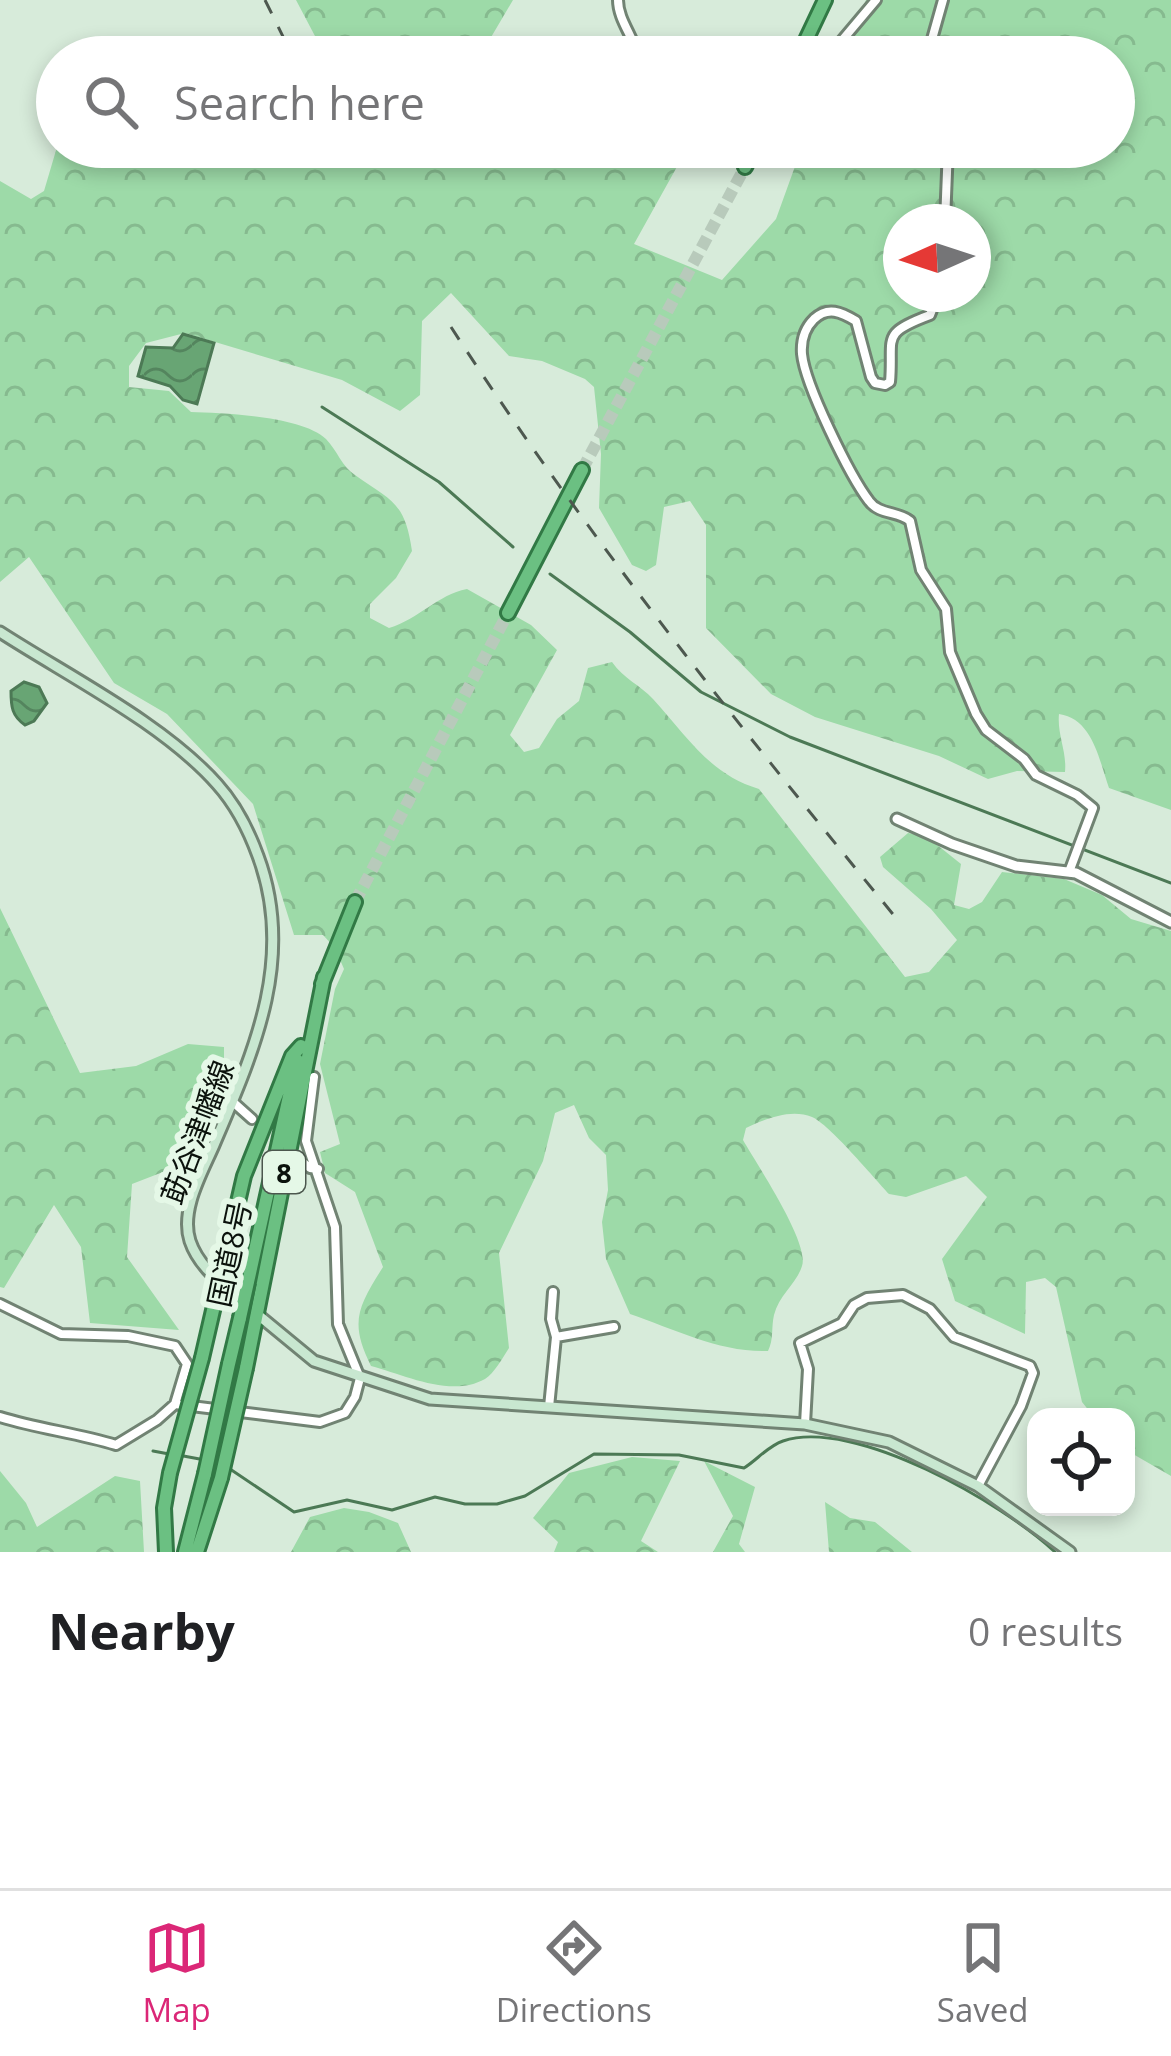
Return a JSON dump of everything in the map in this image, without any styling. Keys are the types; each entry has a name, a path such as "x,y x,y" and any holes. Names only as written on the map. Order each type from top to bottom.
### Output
{"highway":[{"path":"808,36 825,0"},
{"path":"508,614 582,470"},
{"name":"国道8号","path":"185,1552 301,1046 356,902"},
{"name":"8","path":"197,1552 220,1478 258,1315 324,977"},
{"name":"8","path":"166,1552 164,1508 170,1473 244,1176 292,1057 301,1046"}],"main road":[{"name":"莇谷津幡線","path":"0,632 176,745 220,786 250,836 267,880 274,957 269,998 256,1042 198,1181 188,1221 198,1258 258,1315 314,1361 430,1399 805,1424 889,1442 977,1486 1070,1552"}],"street":[{"path":"618,0 617,8 632,36"},
{"path":"846,36 876,0"},
{"path":"933,36 943,0"},
{"path":"946,204 947,168"},
{"path":"931,312 901,326 892,338 890,382 885,386 871,377 856,321 840,311 823,312 811,322 802,353 835,437 866,497 874,507 910,521 921,570 946,609 950,652 986,730 1024,759 1036,776 1093,808 1069,872"},
{"path":"897,819 1016,866 1069,872 1100,883 1171,922"},
{"path":"175,1404 320,1422 345,1413 356,1397 361,1378 338,1324 335,1227 306,1141 314,1077"},
{"path":"232,1102 252,1119"},
{"path":"295,1156 318,1169"},
{"path":"549,1407 556,1337 551,1319 553,1292"},
{"path":"805,1424 808,1369 800,1343 842,1323 854,1305 867,1298 903,1295 930,1309 954,1337 1014,1358 1030,1366 1033,1373 1021,1406 977,1486"},
{"path":"0,1304 61,1334 128,1336 175,1346 187,1364 175,1404 116,1445 0,1417"},
{"path":"556,1337 614,1327"}],"green space":[{"path":"296,0 513,0 492,36 315,36"},
{"path":"866,0 1171,0 1171,810 1109,788 1087,732 1070,717 1059,714 1065,772 1017,771 988,779 939,756 815,717 771,694 706,628 706,525 690,501 664,507 656,565 646,571 632,565 599,508 601,454 594,387 542,361 509,356 451,293 422,321 420,395 400,411 342,380 185,333 146,343 129,366 129,387 169,391 191,412 281,421 326,439 350,472 395,504 409,535 412,551 396,578 370,604 370,618 389,628 467,589 531,625 557,650 510,735 524,752 539,748 557,719 579,701 588,668 612,662 712,764 759,789 905,977 929,972 957,940 931,909 883,867 880,857 908,833 926,836 961,864 954,905 969,909 982,902 1002,872 1064,879 1102,895 1131,919 1171,931 1171,1476 1135,1455 1135,1408 1087,1408 1082,1402 1056,1287 1045,1278 1026,1282 1025,1334 955,1301 942,1259 987,1197 966,1176 906,1197 889,1194 829,1130 804,1115 761,1121 746,1128 743,1140 790,1222 802,1255 800,1272 776,1308 768,1351 715,1344 630,1314 606,1259 602,1222 608,1190 606,1155 589,1138 574,1105 555,1113 543,1161 499,1253 509,1348 495,1369 472,1384 443,1386 371,1366 360,1338 359,1315 383,1267 355,1192 325,1173 320,1152 340,1144 320,1064 335,989 344,969 335,948 323,935 294,935 253,804 167,714 114,683 29,557 0,582 0,181 31,199 44,191 51,168 676,168 634,244 722,280 776,219 794,168 1135,168 1135,36 851,36"},
{"path":"0,908 80,1073 136,1066 188,1044 224,1047 224,1090 194,1160 132,1184 127,1257 179,1330 90,1323 81,1247 54,1205 4,1288 0,1287"},
{"path":"632,1457 680,1461 641,1541 658,1552 554,1552 558,1542 533,1518 569,1473"},
{"path":"704,1461 755,1487 739,1544 745,1552 713,1552 733,1516"},
{"path":"0,1471 26,1503 37,1527 115,1476 140,1481 144,1552 0,1552"},
{"path":"825,1502 850,1518 875,1522 912,1552 829,1552"},
{"path":"344,1508 398,1523 411,1552 291,1552 310,1517"}],"water":[{"path":"183,334 214,343 197,404 183,400 170,386 138,376 146,347 173,348"},
{"path":"24,682 39,687 47,703 25,725 15,715 11,697 11,691"}],"waterway":[{"path":"322,407 439,482 513,547"},
{"path":"550,574 701,692 790,737 1171,883"},
{"path":"230,1469 294,1512 347,1500 392,1510 435,1497 497,1504 525,1496 594,1454 679,1455 744,1468 778,1443 813,1437 848,1441 926,1470 1001,1511 1055,1552"},
{"path":"153,1451 169,1454"},
{"path":"178,1455 205,1460"}],"tunnel":[{"path":"582,470 744,168"},
{"path":"355,902 508,613"}],"railway":[{"path":"265,0 283,36"},
{"path":"451,327 611,557 901,924"}]}
